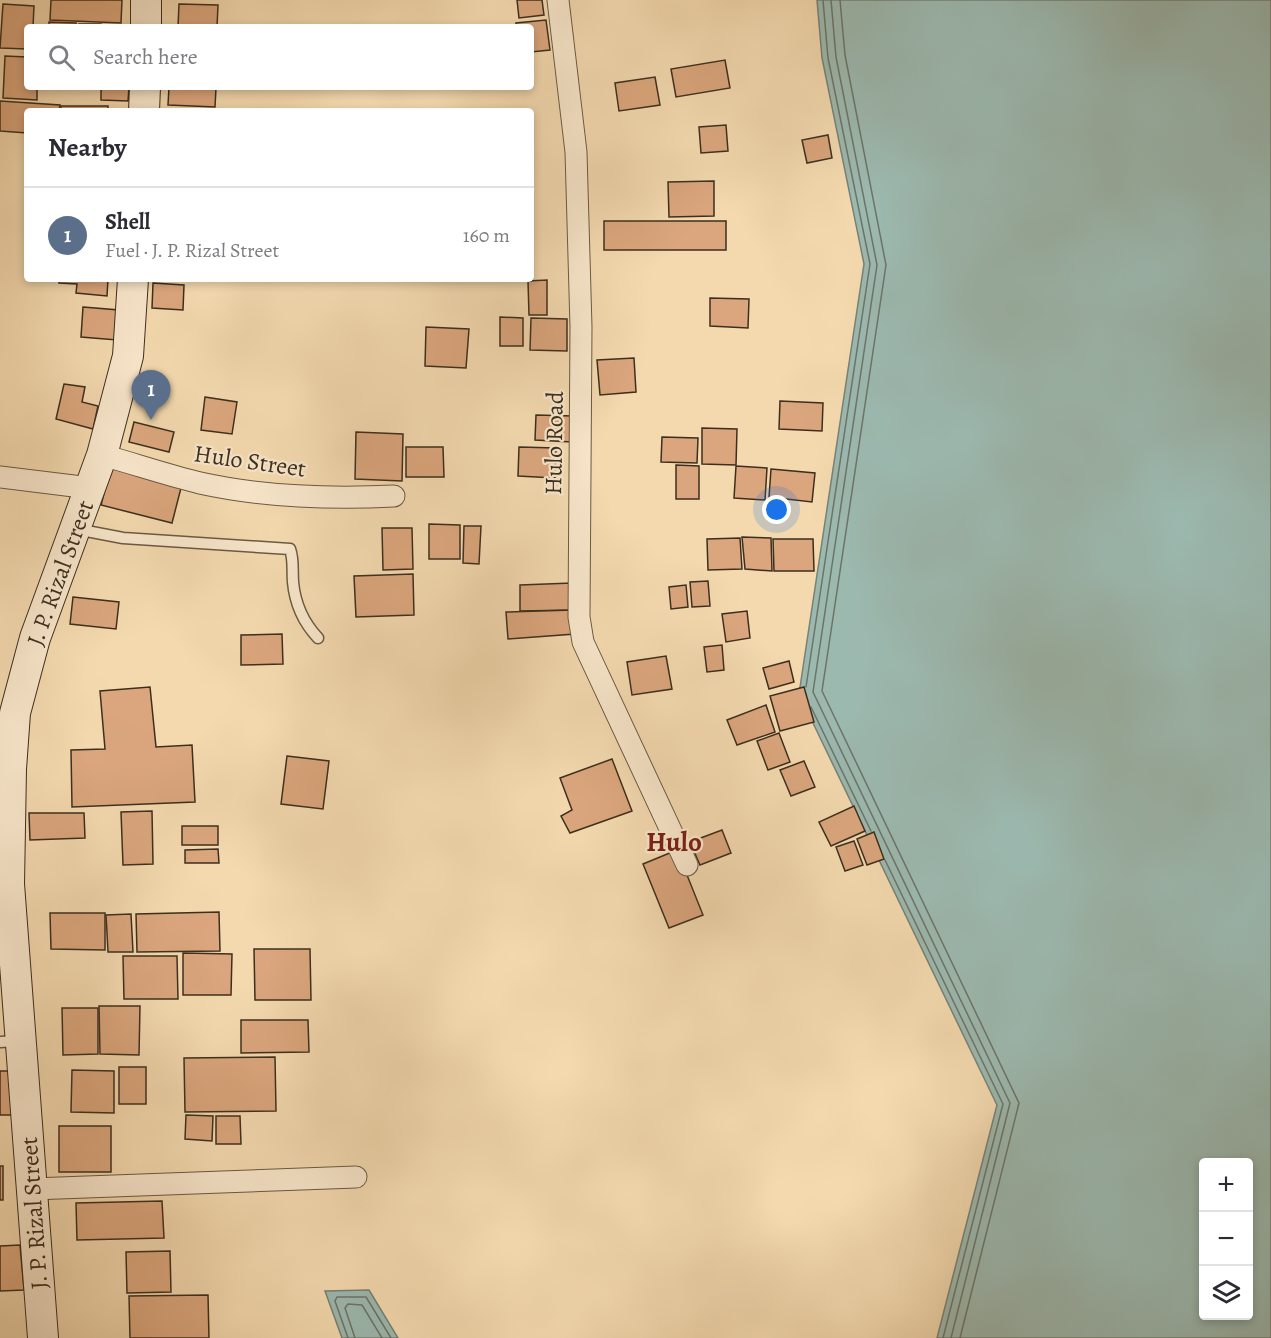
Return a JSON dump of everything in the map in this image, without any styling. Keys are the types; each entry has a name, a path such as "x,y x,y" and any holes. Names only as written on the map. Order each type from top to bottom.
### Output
{"main road":[{"path":"146,24 147,0"},
{"path":"144,108 145,90"},
{"name":"J. P. Rizal Street","path":"43,1338 32,1189 11,1041 13,994 7,959 10,769 8,712 102,455 128,356 133,282"}],"street":[{"name":"Hulo Road","path":"558,0 576,152 581,327 579,618 583,642 687,865"},
{"name":"Hulo Street","path":"102,455 202,483 248,490 343,498 394,495"},
{"path":"0,477 90,488"},
{"path":"32,1189 356,1177"}],"lane":[{"path":"75,529 123,538 290,549 293,558 293,584 304,622 318,638"}],"water":[{"path":"817,0 1271,0 1271,1338 937,1338 997,1105 799,694 864,264 822,58"},
{"path":"369,1290 398,1338 342,1338 325,1291"}],"building":[{"path":"51,0 122,0 121,23 50,20"},
{"path":"517,0 542,0 544,15 519,18"},
{"path":"3,4 34,6 33,24 24,24 24,49 0,48"},
{"path":"179,4 218,5 217,24 178,24"},
{"path":"546,20 550,50 534,52 534,24 516,23"},
{"path":"49,22 76,23 76,24 49,24"},
{"path":"5,56 24,57 24,90 37,90 37,100 3,98"},
{"path":"725,60 730,88 676,97 671,69"},
{"path":"655,77 660,105 619,111 615,83"},
{"path":"101,90 129,90 128,101 101,100"},
{"path":"169,90 216,90 215,107 168,105"},
{"path":"0,101 60,105 60,108 24,108 24,133 0,131"},
{"path":"61,106 108,106 108,108 61,108"},
{"path":"726,125 728,151 701,153 699,127"},
{"path":"828,135 832,158 807,163 802,140"},
{"path":"714,181 714,216 669,217 668,182"},
{"path":"604,221 726,221 726,250 604,250"},
{"path":"547,280 547,315 529,315 528,282"},
{"path":"108,282 107,296 76,293 77,284 59,283"},
{"path":"153,283 184,285 183,310 152,308"},
{"path":"710,298 749,299 748,328 710,326"},
{"path":"83,307 119,310 117,340 81,337"},
{"path":"500,317 523,318 523,346 500,346"},
{"path":"531,318 567,319 567,351 530,350"},
{"path":"426,327 469,329 466,368 425,366"},
{"path":"634,358 636,392 600,395 597,360"},
{"path":"64,384 85,387 82,402 98,406 93,429 56,419"},
{"path":"205,397 237,402 232,434 201,430"},
{"path":"780,401 823,403 822,431 779,429"},
{"path":"536,415 573,416 572,442 535,440"},
{"path":"134,422 174,432 169,452 129,442"},
{"path":"702,428 737,429 736,465 702,464"},
{"path":"356,432 403,434 402,481 355,479"},
{"path":"662,437 698,438 697,463 661,462"},
{"path":"406,447 443,447 444,477 406,477"},
{"path":"519,447 556,448 555,478 518,476"},
{"path":"676,465 699,466 699,499 676,499"},
{"path":"736,466 767,468 765,500 734,498"},
{"path":"111,467 182,484 172,523 101,505"},
{"path":"771,469 815,473 812,502 769,497"},
{"path":"429,524 460,525 460,559 429,559"},
{"path":"464,526 481,526 479,564 463,563"},
{"path":"382,528 412,528 413,569 383,570"},
{"path":"742,537 771,538 772,571 745,569"},
{"path":"740,538 742,569 708,570 707,539"},
{"path":"773,539 813,539 814,571 774,571"},
{"path":"413,574 414,615 356,617 354,576"},
{"path":"708,581 710,606 692,607 690,582"},
{"path":"572,583 573,610 520,611 520,585"},
{"path":"686,585 688,607 671,609 669,587"},
{"path":"73,597 119,602 116,629 70,624"},
{"path":"573,610 575,634 508,639 506,612"},
{"path":"747,611 750,638 726,642 722,614"},
{"path":"282,634 283,664 241,665 241,635"},
{"path":"722,645 724,670 707,672 704,647"},
{"path":"666,656 672,689 632,695 627,662"},
{"path":"789,661 794,682 769,689 763,668"},
{"path":"150,687 156,747 192,745 195,802 72,807 71,750 105,749 100,691"},
{"path":"804,687 814,722 780,731 770,696"},
{"path":"766,705 775,732 737,745 727,720"},
{"path":"779,733 790,762 768,770 757,741"},
{"path":"287,756 329,761 323,809 281,804"},
{"path":"612,759 632,811 570,833 561,816 572,810 560,778"},
{"path":"804,761 815,787 791,796 780,770"},
{"path":"854,806 865,831 831,846 819,822"},
{"path":"152,811 153,864 123,865 121,812"},
{"path":"29,813 84,813 85,838 30,840"},
{"path":"182,826 218,826 218,845 182,845"},
{"path":"722,830 731,853 700,865 690,842"},
{"path":"874,832 884,859 867,865 857,839"},
{"path":"854,841 863,865 845,871 836,847"},
{"path":"218,849 219,863 185,863 185,850"},
{"path":"677,850 703,915 669,928 643,864"},
{"path":"219,912 220,951 137,952 136,914"},
{"path":"50,913 105,913 105,950 51,949"},
{"path":"131,914 133,952 108,952 106,915"},
{"path":"254,949 310,949 311,1000 255,1000"},
{"path":"183,953 232,954 231,995 183,995"},
{"path":"123,956 177,956 178,999 124,999"},
{"path":"99,1006 140,1006 139,1055 100,1054"},
{"path":"62,1008 98,1008 98,1054 63,1055"},
{"path":"241,1020 308,1020 309,1052 241,1053"},
{"path":"275,1057 276,1111 185,1112 184,1058"},
{"path":"119,1067 146,1067 146,1104 119,1104"},
{"path":"72,1070 114,1071 114,1113 71,1112"},
{"path":"0,1071 11,1071 13,1115 0,1115"},
{"path":"186,1115 213,1116 212,1141 185,1139"},
{"path":"216,1116 240,1116 241,1144 216,1144"},
{"path":"59,1126 111,1126 111,1172 59,1172"},
{"path":"0,1166 3,1166 3,1200 0,1200"},
{"path":"162,1201 164,1238 77,1240 76,1203"},
{"path":"20,1245 24,1290 0,1291 0,1246"},
{"path":"170,1251 171,1292 127,1293 126,1252"},
{"path":"208,1295 209,1338 130,1338 129,1296"}],"place":[{"name":"Shell","path":"151,420"}],"district":[{"name":"Hulo","path":"674,842"}]}
